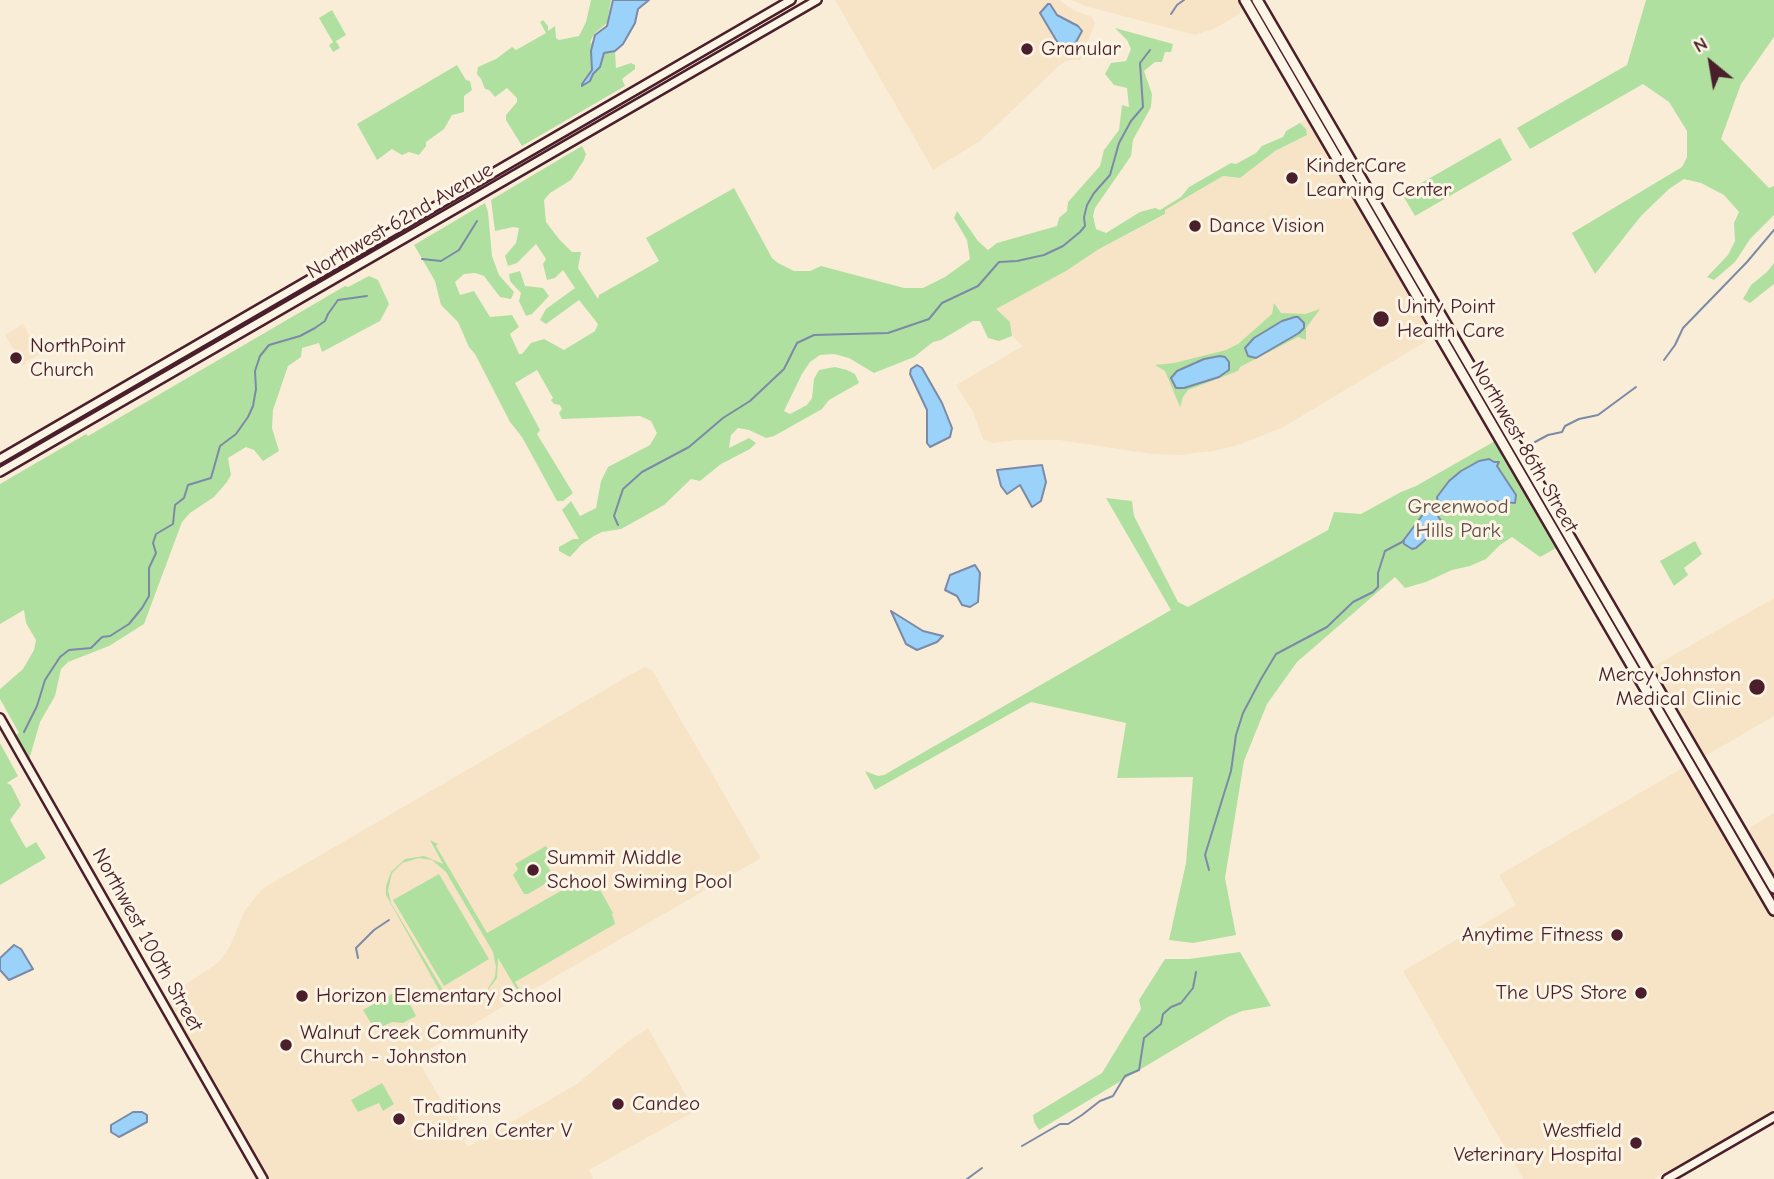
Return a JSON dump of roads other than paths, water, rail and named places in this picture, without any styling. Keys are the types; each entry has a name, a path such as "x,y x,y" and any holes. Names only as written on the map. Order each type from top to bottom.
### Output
{"main road":[{"name":"Northwest 86th Street","path":"1245,0 1774,910"},
{"name":"Northwest 86th Street","path":"1257,0 1774,888"}],"street":[{"name":"Northwest 62nd Avenue","path":"0,459 791,0"},
{"name":"Northwest 62nd Avenue","path":"0,472 817,0"},
{"name":"Northwest 100th Street","path":"0,718 263,1179"},
{"path":"1667,1179 1774,1117"}],"water":[{"path":"613,0 649,0 638,9 635,23 623,44 615,51 604,53 600,67 590,81 582,86 592,70 591,51 595,35 607,26"},
{"path":"1048,4 1057,15 1082,31 1069,55 1065,55 1040,13"},
{"path":"1295,317 1304,323 1304,328 1299,333 1256,358 1248,356 1245,348 1254,338 1282,321"},
{"path":"1220,356 1229,362 1229,370 1219,377 1176,388 1171,378 1177,371 1204,359"},
{"path":"917,365 922,368 942,403 952,428 950,437 930,447 927,443 927,410 910,374 911,369"},
{"path":"1489,459 1499,462 1497,466 1516,495 1515,503 1491,501 1462,508 1438,504 1437,497 1449,481 1479,461"},
{"path":"1042,465 1046,482 1041,501 1032,507 1020,485 1007,494 1001,486 997,470"},
{"path":"1436,506 1436,513 1443,524 1416,548 1412,549 1404,544 1403,541 1429,507"},
{"path":"975,565 980,573 978,602 970,607 962,605 957,596 945,590 950,575"},
{"path":"891,611 923,631 943,636 937,642 917,650 906,644"},
{"path":"14,945 21,949 33,969 9,980 0,970 0,958"},
{"path":"133,1112 147,1115 147,1122 119,1137 111,1132 111,1125"}],"waterway":[{"path":"1171,14 1184,0"},
{"path":"618,525 614,516 623,489 642,472 689,447 723,418 750,401 784,369 797,343 814,335 888,333 929,319 942,303 978,286 999,262 1044,255 1063,246 1080,232 1085,226 1087,205 1110,175 1119,143 1131,121 1143,107 1140,63 1150,50"},
{"path":"422,259 441,261 459,250 477,221"},
{"path":"1664,360 1683,328 1774,230"},
{"path":"24,732 37,706 45,680 60,657 69,650 91,648 102,637 110,636 129,624 142,608 149,596 149,568 156,553 153,543 156,534 173,524 175,505 184,498 188,485 211,478 220,446 236,434 248,417 253,406 255,371 260,356 269,345 300,336 325,321 338,300 367,296"},
{"path":"1535,442 1562,432 1565,426 1579,419 1598,415 1636,387"},
{"path":"1209,870 1205,855 1231,771 1236,735 1243,713 1261,679 1276,654 1327,627 1353,602 1373,592 1378,587 1378,573 1385,551 1404,541"},
{"path":"358,958 356,948 389,920"},
{"path":"1022,1146 1060,1124 1068,1124 1100,1101 1113,1096 1125,1076 1139,1070 1144,1038 1161,1024 1163,1014 1181,1003 1193,988 1196,972"},
{"path":"967,1179 982,1168"}],"place":[{"name":"Granular","path":"1027,49"},
{"name":"KinderCare Learning Center","path":"1292,178"},
{"name":"Dance Vision","path":"1195,226"},
{"name":"Unity Point Health Care","path":"1381,319"},
{"name":"NorthPoint Church","path":"16,358"},
{"name":"Mercy Johnston Medical Clinic","path":"1757,687"},
{"name":"Summit Middle School Swiming Pool","path":"533,870"},
{"name":"Anytime Fitness","path":"1617,935"},
{"name":"The UPS Store","path":"1641,993"},
{"name":"Horizon Elementary School","path":"302,996"},
{"name":"Walnut Creek Community Church - Johnston","path":"286,1045"},
{"name":"Candeo","path":"618,1104"},
{"name":"Traditions Children Center V","path":"399,1119"},
{"name":"Westfield Veterinary Hospital","path":"1636,1143"}],"park label":[{"name":"Greenwood Hills Park","path":"1458,519"}]}
